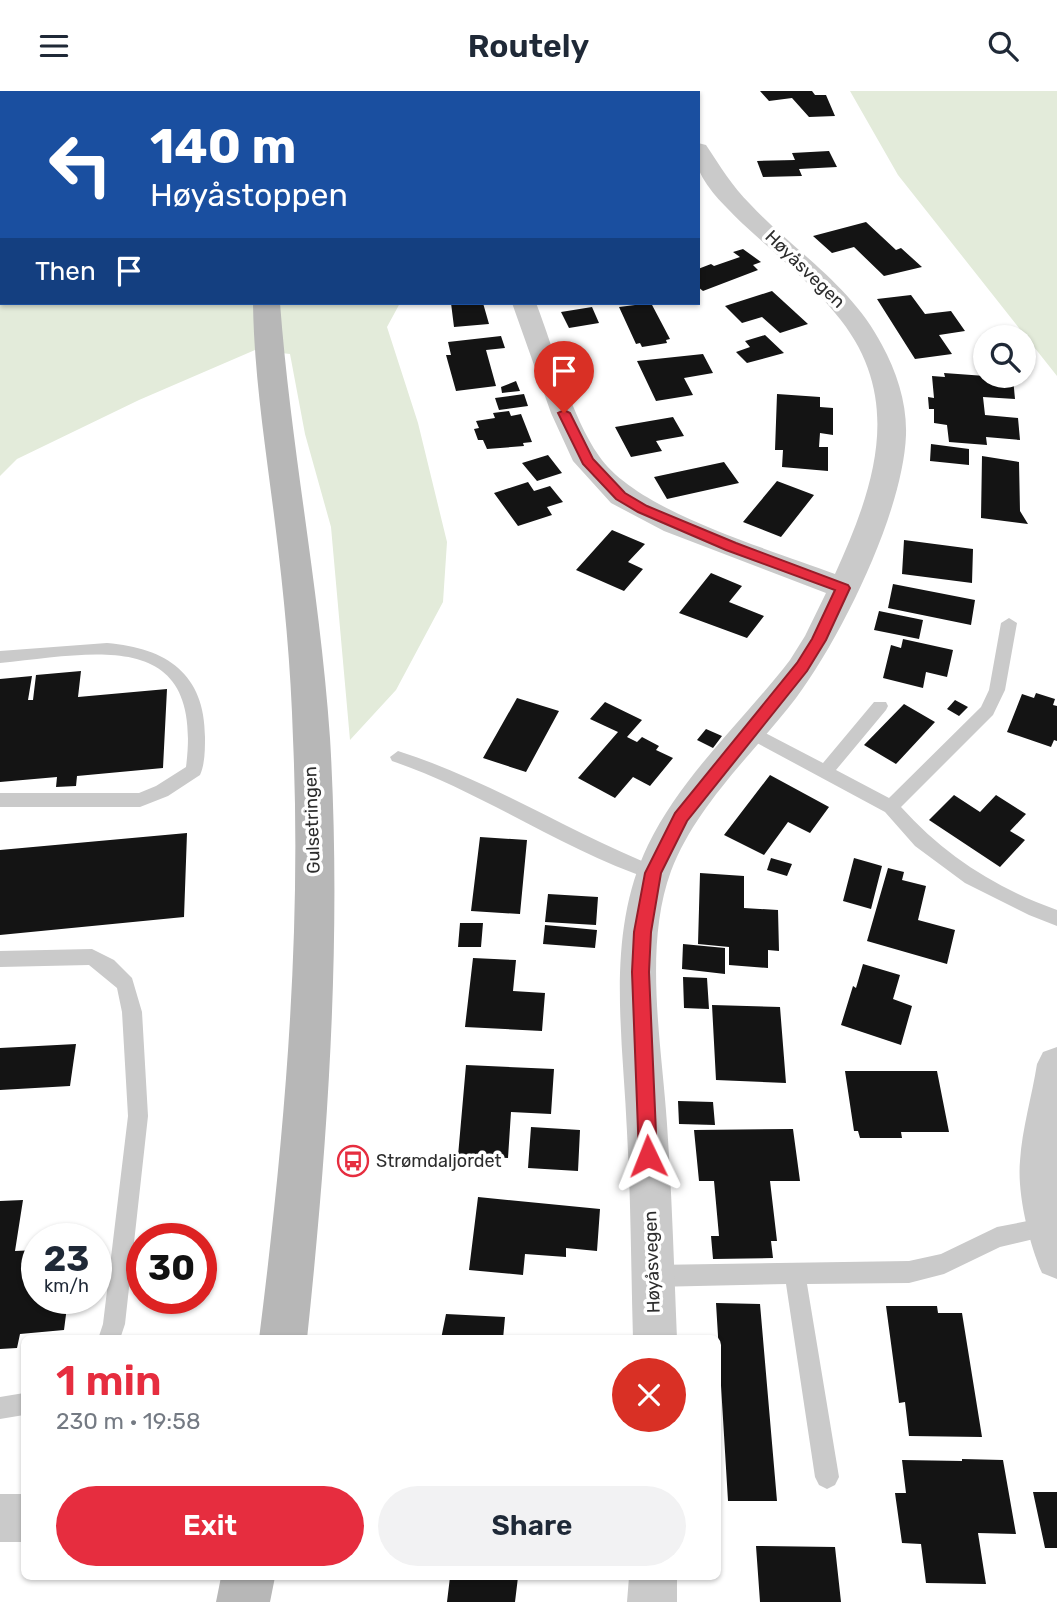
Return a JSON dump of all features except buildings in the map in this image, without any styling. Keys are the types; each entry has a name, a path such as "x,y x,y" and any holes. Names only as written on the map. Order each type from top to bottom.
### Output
{"street":[{"name":"Høyåsvegen","path":"655,1335 640,972 642,932 653,873 681,817 802,667 819,640 878,510 886,482 892,405 873,349 860,325 839,298 725,191 700,153"},
{"name":"Gulsetringen","path":"265,305 306,655 315,858 310,1066 283,1335"},
{"path":"525,305 564,413 587,461 621,496 674,524 843,588"},
{"path":"1053,1243 1040,1161 1057,1064"},
{"path":"0,1518 21,1518"},
{"path":"243,1602 247,1580"},
{"path":"652,1602 653,1580"}],"lane":[{"path":"891,807 987,711 996,690 1009,623"},
{"path":"0,657 110,650 139,653 162,663 190,692 198,744 194,770 162,791 140,800 0,800"},
{"path":"826,771 880,706"},
{"path":"750,732 891,807 908,828 946,862 1000,894 1057,918"},
{"path":"398,757 454,776 616,860 653,873"},
{"path":"0,959 92,957 107,965 125,984 132,1012 138,1116 114,1324 110,1335"},
{"path":"653,1276 909,1272 944,1264 997,1237 1053,1243"},
{"path":"795,1274 827,1477"},
{"path":"0,1408 21,1405"}],"green space":[{"path":"850,91 1057,91 1057,376 1036,349 1036,325 1017,325 898,175"},
{"path":"0,305 399,305 387,327 418,423 447,542 443,602 396,690 350,740 331,527 305,434 290,354 255,350 139,400 17,459 0,476"}],"place":[{"name":"Strømdaljordet","path":"353,1161"}],"route":[{"path":"564,413 587,461 621,496 674,524 843,588 819,640 802,667 681,817 653,873 642,932 640,972 648,1156"}]}
